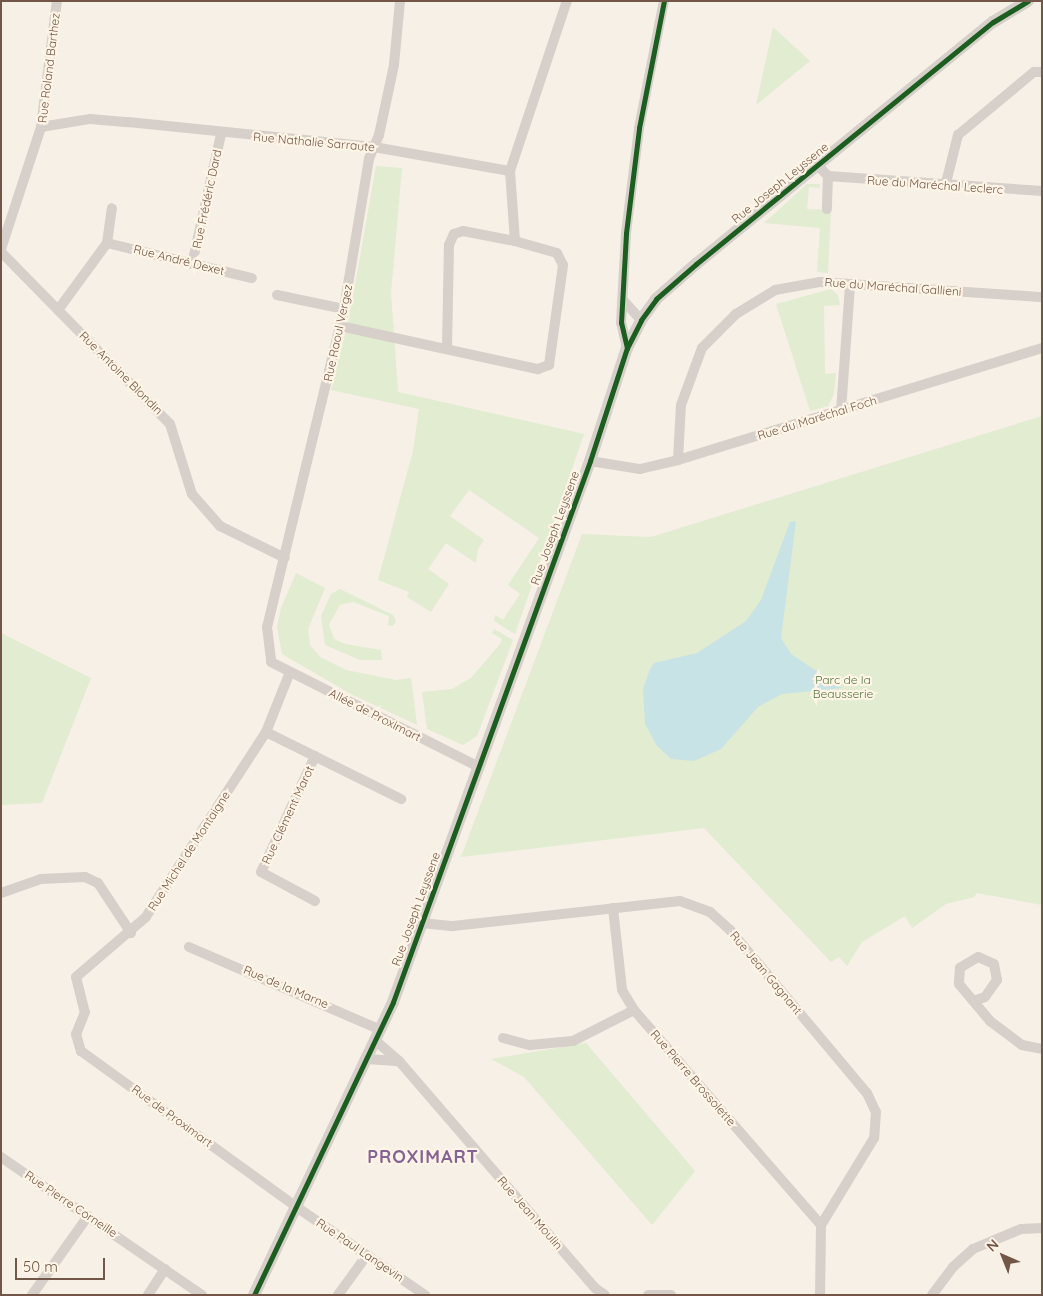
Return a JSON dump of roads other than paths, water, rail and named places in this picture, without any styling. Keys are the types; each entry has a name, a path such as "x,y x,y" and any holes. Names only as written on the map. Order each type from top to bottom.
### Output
{"street":[{"name":"Rue Roland Barthez","path":"1,251 41,127 57,1"},
{"name":"Rue Raoul Vergez","path":"271,662 267,628 344,308 374,147 394,65 400,1"},
{"path":"515,241 510,171 567,1"},
{"path":"627,348 620,323 639,128 664,1"},
{"name":"Rue Joseph Leyssene","path":"254,1295 378,1035 422,923 590,461 627,348 641,320 656,299 696,264 994,22 1028,1"},
{"path":"944,187 958,135 1034,72 1042,72"},
{"name":"Rue Nathalie Sarraute","path":"41,127 90,120 221,134 374,147 510,171"},
{"name":"Rue Frédéric Dard","path":"192,264 221,134"},
{"path":"818,166 828,176 827,210"},
{"name":"Rue du Maréchal Leclerc","path":"828,176 944,187 1042,191"},
{"path":"58,310 107,243 112,208"},
{"path":"340,326 538,369 552,359 563,265 557,253 515,241 463,231 454,234 449,246 448,348"},
{"name":"Rue André Dexet","path":"107,243 252,278"},
{"name":"Rue Antoine Blondin","path":"1,251 170,424 192,494 220,526 285,558"},
{"name":"Rue du Maréchal Gallieni","path":"678,460 681,404 702,348 736,314 775,290 820,282 1042,298"},
{"path":"840,411 850,284"},
{"path":"277,295 344,308"},
{"path":"622,300 641,320"},
{"name":"Rue du Maréchal Foch","path":"590,461 640,469 678,460 1042,348"},
{"name":"Allée de Proximart","path":"271,662 479,767"},
{"name":"Rue Michel de Montaigne","path":"84,1012 76,977 131,933 146,917 266,732 290,672"},
{"path":"266,732 401,799"},
{"name":"Rue Clément Marot","path":"315,756 261,872 315,901"},
{"path":"1,893 41,879 85,877 98,883 131,933"},
{"name":"Rue Jean Gagnant","path":"422,923 453,926 680,901 710,912 730,930 867,1093 876,1112 874,1138 821,1225"},
{"name":"Rue Pierre Brossolette","path":"613,908 622,990 634,1010 821,1225"},
{"name":"Rue de la Marne","path":"189,947 378,1035"},
{"path":"976,1000 990,1020 1022,1045 1042,1049"},
{"path":"503,1038 530,1045 573,1041 634,1010"},
{"name":"Rue de Proximart","path":"84,1012 76,1034 81,1051 295,1206"},
{"name":"Rue Jean Moulin","path":"378,1035 588,1281 605,1295"},
{"path":"367,1059 399,1061"},
{"name":"Rue Pierre Corneille","path":"1,1157 202,1295"},
{"name":"Rue Paul Langevin","path":"295,1206 425,1295"},
{"path":"32,1295 88,1216"},
{"path":"820,1295 821,1225"},
{"path":"932,1295 973,1249 1021,1228 1042,1228"},
{"path":"338,1295 367,1255"},
{"path":"148,1295 165,1269"},
{"path":"648,1295 671,1295"}],"water":[{"path":"796,521 781,638 791,654 842,688 782,694 758,707 721,749 694,761 671,759 657,746 645,724 643,689 650,669 654,663 697,653 746,621 761,600 790,522"}],"district":[{"name":"PROXIMART","path":"423,1157"}],"park label":[{"name":"Parc de la Beausserie","path":"843,687"}]}
